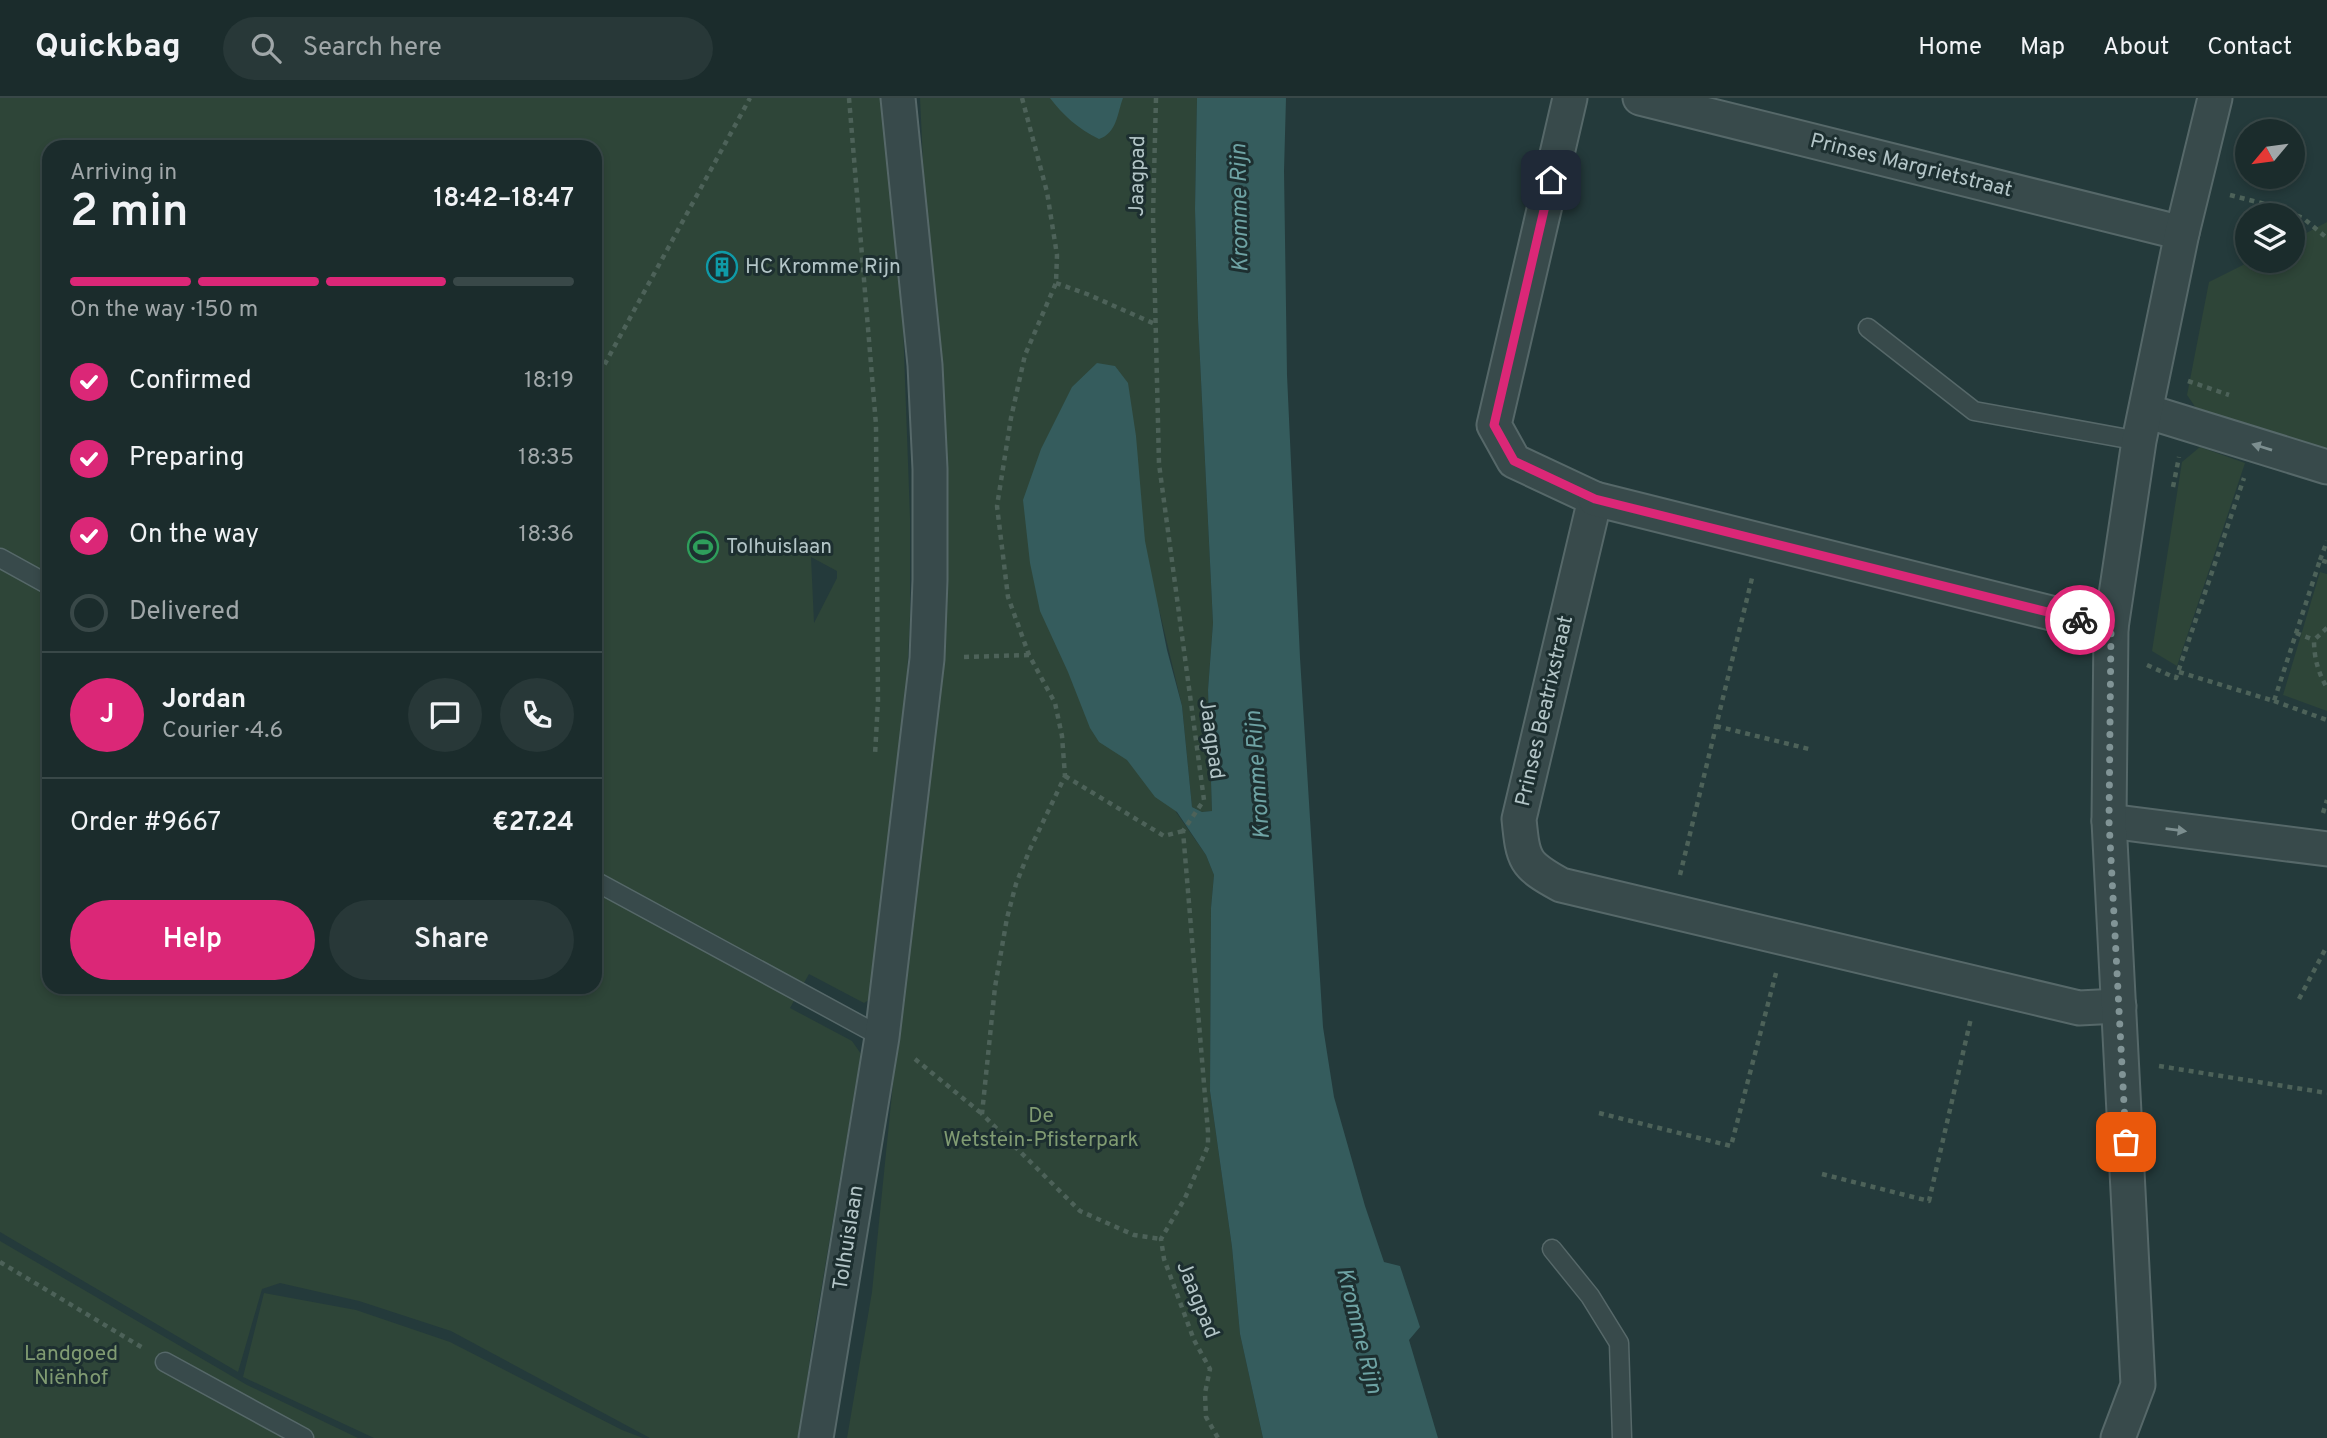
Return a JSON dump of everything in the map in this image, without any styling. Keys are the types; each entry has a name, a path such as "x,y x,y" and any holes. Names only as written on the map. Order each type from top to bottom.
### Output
{"street":[{"name":"Tolhuislaan","path":"816,1438 882,1037 927,659 930,469 925,365 898,98"},
{"path":"1570,98 1494,425 1514,461 1595,499 2111,641"},
{"name":"Prinses Margrietstraat","path":"1640,98 2182,233"},
{"path":"2119,1438 2138,1385 2109,821 2111,641 2143,426 2182,233 2215,98"},
{"path":"2143,426 2250,443 2327,467"},
{"name":"Prinses Beatrixstraat","path":"1595,499 1519,819 1522,850 1535,871 1561,885 2079,1008 2119,1006"},
{"path":"2109,821 2327,849"}],"lane":[{"path":"1868,328 1974,411 2143,426"},
{"path":"0,558 42,581"},
{"path":"602,885 882,1037"},
{"path":"1552,1249 1590,1296 1619,1343 1622,1438"},
{"path":"165,1362 304,1438"}],"path":[{"path":"602,370 750,98"},
{"path":"849,98 876,425 878,701 875,757"},
{"path":"982,1114 995,987 1007,918 1016,884 1030,849 1065,776 1062,736 1055,703 1029,654 1008,597 997,506 1024,355 1056,283 1057,255 1047,192 1022,98"},
{"name":"Jaagpad","path":"1156,98 1153,215 1159,464 1204,800 1183,831 1208,1146 1185,1198 1161,1239 1164,1259 1194,1340 1210,1369 1205,1393 1206,1417 1217,1438"},
{"path":"2305,220 2327,238"},
{"path":"1056,283 1155,324"},
{"path":"2111,641 2137,661 2176,678 2249,464 2250,443"},
{"path":"2170,498 2181,447"},
{"path":"2274,701 2327,541"},
{"path":"2320,560 2327,562"},
{"path":"1679,880 1756,562"},
{"path":"2327,628 2314,640 2314,655 2319,675 2327,688"},
{"path":"2296,633 2314,640"},
{"path":"2179,672 2327,720"},
{"path":"1716,726 1813,750"},
{"path":"1065,776 1164,836 1183,831"},
{"path":"1599,1113 1731,1146 1785,938"},
{"path":"2299,999 2327,946"},
{"path":"1822,1174 1930,1201 1979,984"},
{"path":"882,1037 929,1068 982,1114 1080,1211 1134,1235 1161,1239"},
{"path":"2148,1064 2327,1093"},
{"path":"0,1262 165,1362"}],"green space":[{"name":"Tolhuislaan","path":"0,98 889,98 898,187 910,518 910,617 904,737 878,994 864,1003 809,974 790,1008 852,1041 861,1054 812,1344 799,1438 650,1438 451,1331 359,1301 280,1283 262,1289 238,1372 0,1232","holes":["811,557 837,571 837,578 814,623"]},
{"name":"De Wetstein-Pfisterpark","path":"920,98 1197,98 1195,209 1198,319 1213,623 1208,690 1212,811 1202,812 1192,807 1182,706 1159,609 1176,812 1206,855 1214,875 1211,908 1210,1091 1232,1247 1240,1334 1263,1438 847,1438 872,1292 943,587"},
{"path":"2327,222 2327,451 2198,411 2187,395 2209,282 2235,269 2235,273 2305,273 2305,234"},
{"path":"2200,447 2245,463 2177,666 2152,651 2182,462"},
{"path":"2320,572 2327,574 2327,711 2283,695"},
{"name":"Landgoed Niënhof","path":"0,1241 247,1385 358,1438 0,1438"},
{"path":"264,1293 356,1310 450,1342 622,1430 643,1438 374,1438 243,1377"}],"water":[{"path":"1050,98 1123,98 1113,128 1099,139 1072,121"},
{"name":"Kromme Rijn","path":"1197,98 1286,98 1284,171 1287,375 1300,658 1323,1027 1334,1097 1365,1206 1384,1262 1400,1266 1420,1327 1409,1340 1438,1438 1263,1438 1240,1334 1232,1247 1210,1091 1211,908 1214,875 1206,855 1177,812 1155,797 1127,760 1099,742 1090,728 1040,611 1030,563 1023,500 1041,449 1072,387 1097,363 1115,366 1128,383 1136,436 1145,541 1167,650 1182,706 1192,807 1202,812 1212,811 1208,690 1213,623 1198,319 1195,209"}],"way so far":[{"path":"2080,620 2111,628 2109,821 2126,1142"}],"place":[{"name":"HC Kromme Rijn","path":"722,267"},
{"name":"Tolhuislaan","path":"703,547"}],"route":[{"path":"1551,180 1494,425 1514,461 1595,499 2080,620"}]}
